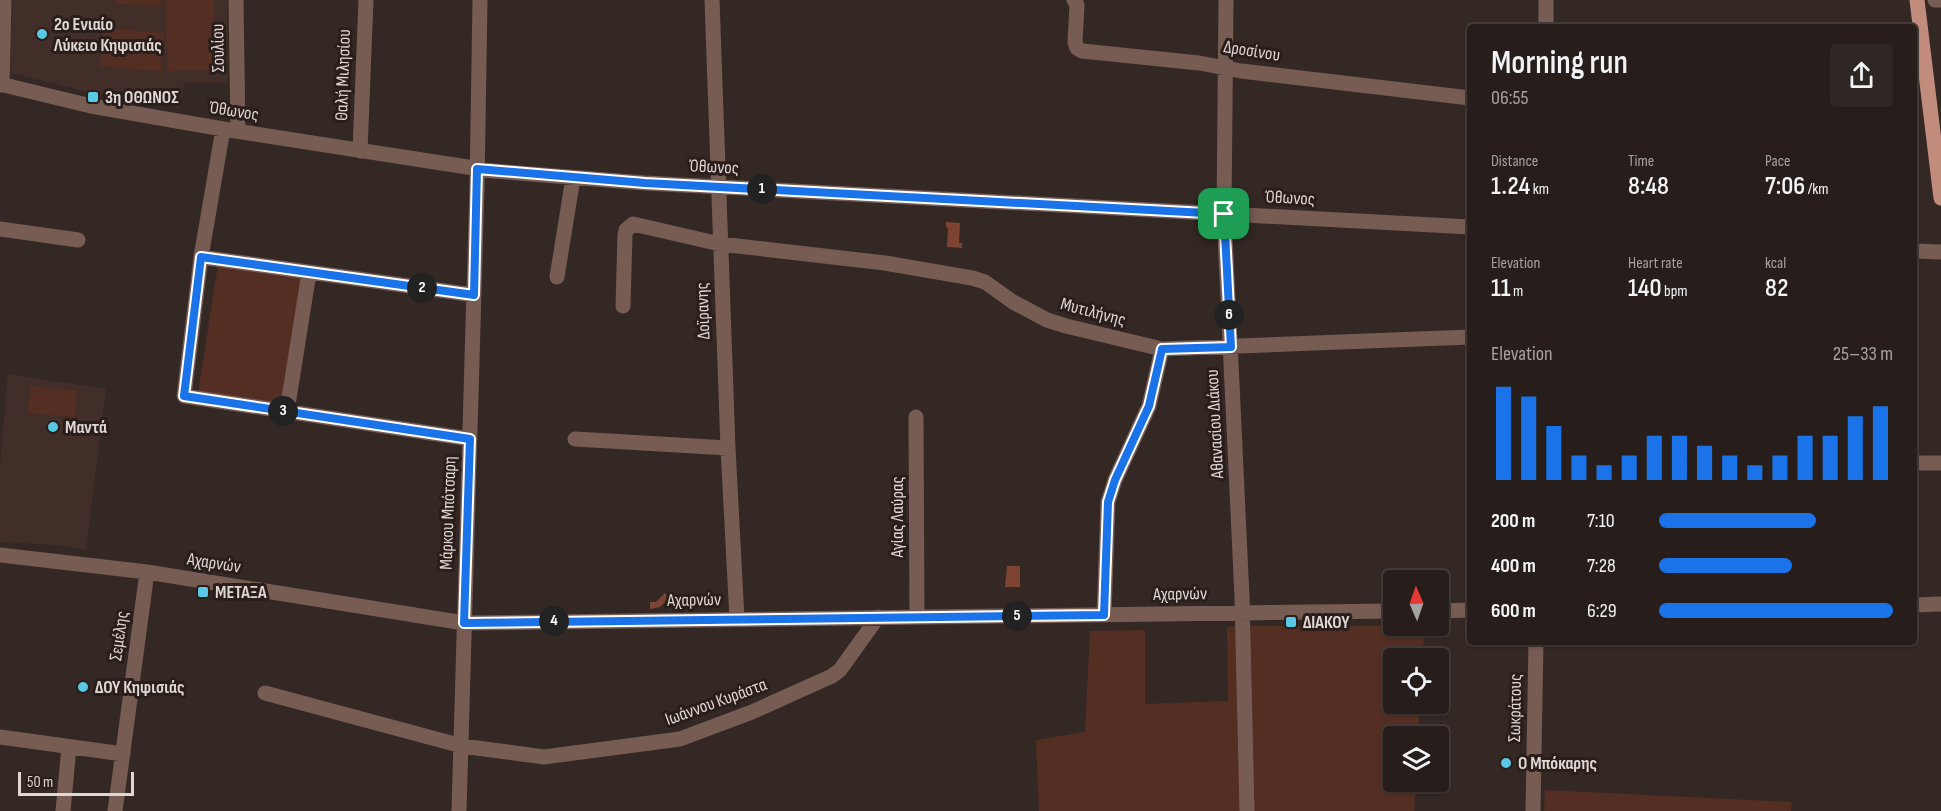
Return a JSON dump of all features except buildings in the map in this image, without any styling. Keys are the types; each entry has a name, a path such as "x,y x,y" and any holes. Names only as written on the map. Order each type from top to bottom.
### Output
{"main road":[{"path":"1917,0 1941,198"}],"street":[{"path":"1,84 4,0"},
{"name":"Σουλίου","path":"236,0 231,130 201,257 184,396 287,411"},
{"name":"Θαλή Μιλησίου","path":"360,151 366,0"},
{"name":"Μάρκου Μπότσαρη","path":"459,811 480,0"},
{"name":"Δοϊρανης","path":"712,0 728,448 737,619"},
{"name":"Δροσίνου","path":"1074,0 1077,5 1075,42 1077,48 1082,51 1227,67 1241,71 1467,99"},
{"name":"Αθανασίου Διάκου","path":"1226,0 1224,214 1243,613 1247,811"},
{"path":"1546,0 1546,24"},
{"path":"1935,0 1941,0"},
{"name":"Όθωνος","path":"1,84 91,106 477,169 718,187 1467,227"},
{"path":"557,277 573,177"},
{"name":"Μυτιλήνης","path":"623,306 625,235 633,224 720,244 885,263 972,278 985,282 1013,302 1047,320 1162,349 1467,337"},
{"path":"0,229 78,240"},
{"path":"1917,251 1941,252"},
{"path":"201,257 474,295"},
{"path":"309,273 287,411 470,439"},
{"path":"1104,615 1108,502 1115,480 1149,406 1162,349"},
{"name":"Αγίας Λαύρας","path":"916,417 916,617"},
{"path":"575,439 728,448"},
{"path":"1917,463 1941,463"},
{"name":"Αχαρνών","path":"0,555 147,572 464,623 1383,611"},
{"name":"Σεμέλης","path":"115,811 147,572"},
{"path":"1917,605 1941,604"},
{"path":"1449,611 1467,610"},
{"name":"Ιωάννου Κυράστα","path":"265,693 462,746 543,757 680,739 752,712 832,676 840,670 878,617"},
{"name":"Σωκράτους","path":"1533,811 1536,645"},
{"path":"0,737 123,754"},
{"path":"63,811 69,747"}],"shaded area":[{"path":"12,0 227,0 228,83 184,83 180,108 97,94 10,73"},
{"path":"115,0 161,0 161,5 115,4"},
{"path":"166,0 214,0 214,70 167,71"},
{"path":"103,28 164,33 161,71 100,66"},
{"path":"946,222 960,223 959,243 962,243 962,248 947,247"},
{"path":"218,264 302,277 282,406 198,393"},
{"name":"Μαντά","path":"8,374 106,389 86,550 56,545 0,542 0,464"},
{"path":"30,386 77,391 75,417 28,413"},
{"path":"1007,566 1020,566 1020,587 1005,587"},
{"path":"665,593 669,598 660,607 650,609 650,602 656,602"},
{"path":"1383,626 1383,636 1424,636 1423,648 1383,648 1383,714 1419,714 1419,726 1383,726 1383,792 1415,792 1414,811 1039,811 1036,740 1085,732 1090,631 1145,630 1145,704 1228,701 1227,627"},
{"path":"1545,790 1792,802 1791,811 1544,811"}],"place":[{"name":"2ο Ενιαίο Λύκειο Κηφισιάς","path":"42,34"},
{"name":"3η ΟΘΩΝΟΣ","path":"93,97"},
{"name":"Μαντά","path":"53,427"},
{"name":"ΜΕΤΑΞΑ","path":"203,592"},
{"name":"ΔΙΑΚΟΥ","path":"1291,622"},
{"name":"ΔΟΥ Κηφισιάς","path":"83,687"},
{"name":"Ο Μπόκαρης","path":"1506,763"}],"route":[{"path":"477,169 645,183 1224,214 1231,347 1162,349 1149,406 1115,480 1108,502 1104,615 464,623 470,439 184,396 201,257 474,295 477,169"}]}
